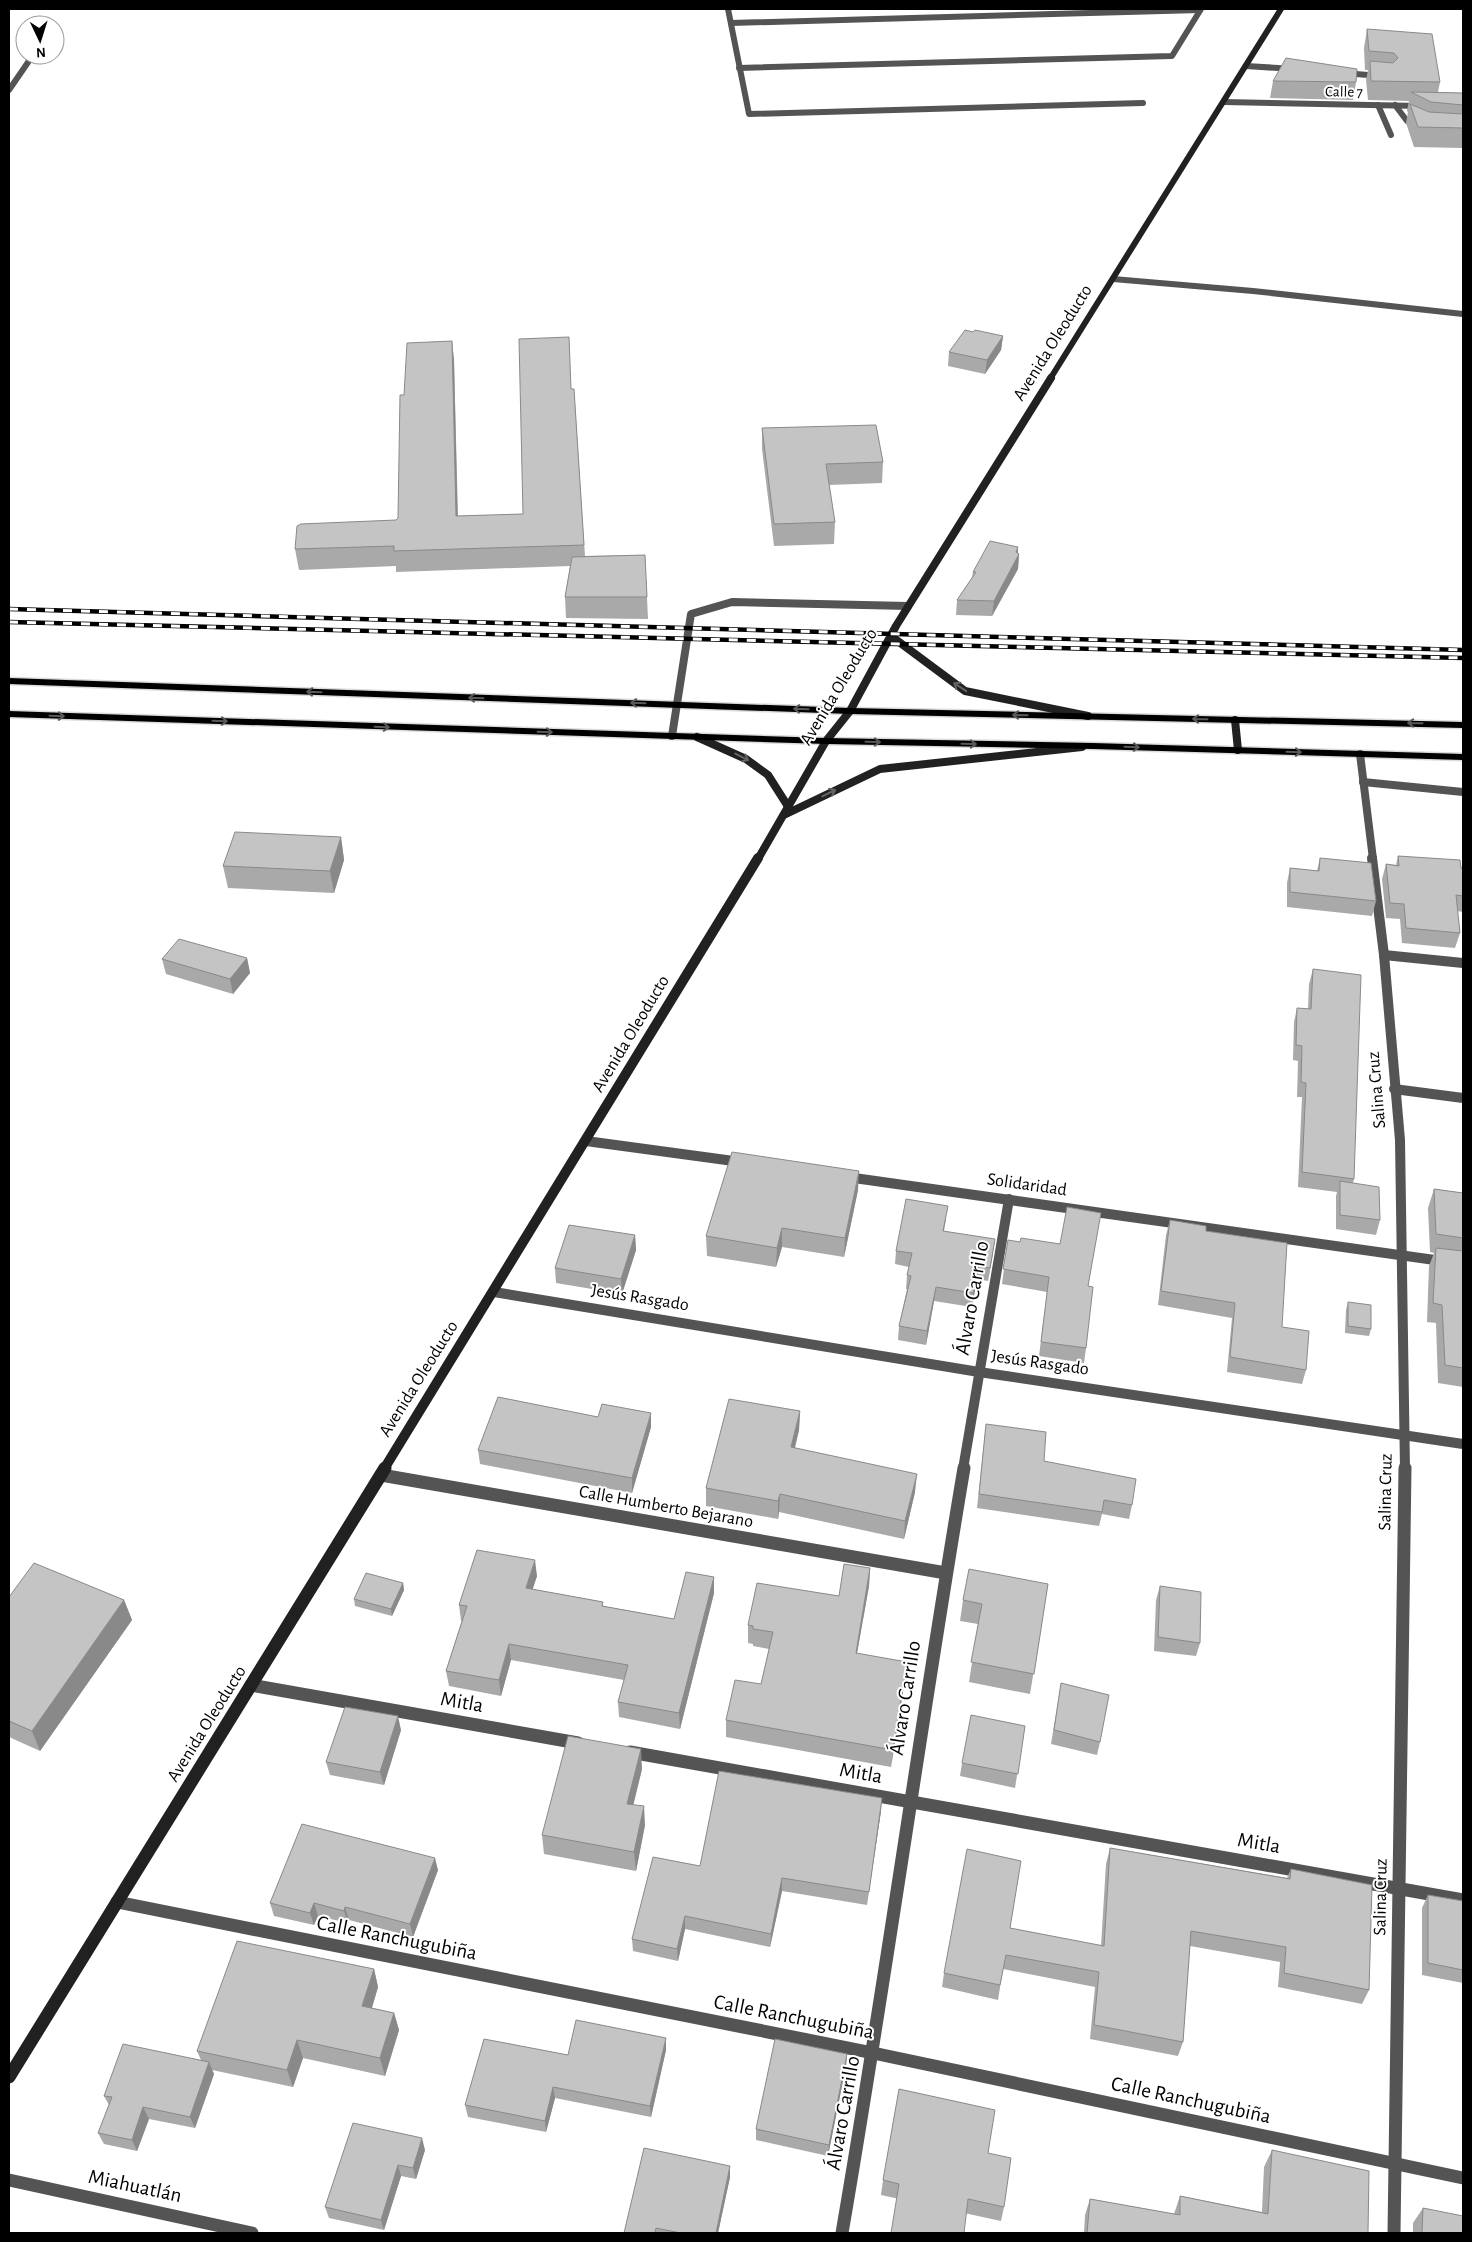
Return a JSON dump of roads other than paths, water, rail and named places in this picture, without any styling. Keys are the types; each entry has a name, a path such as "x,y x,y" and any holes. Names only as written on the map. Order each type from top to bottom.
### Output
{"main road":[{"name":"Avenida Oleoducto","path":"9,2077 494,1292 787,811 826,741 850,711 908,606 1281,9"},
{"path":"891,636 965,691 1092,716"},
{"path":"9,681 850,711 1463,724"},
{"path":"9,714 826,741 1094,746 1463,758"},
{"path":"1235,720 1238,750"},
{"path":"698,737 746,759 768,775 787,811 880,769 1094,746"}],"street":[{"path":"728,9 748,114 1143,103"},
{"path":"731,23 1201,10"},
{"path":"739,68 1172,56 1201,10"},
{"path":"9,90 26,65"},
{"path":"1246,66 1300,69"},
{"path":"1340,73 1389,77"},
{"name":"Calle 7","path":"1224,102 1424,106"},
{"path":"1378,105 1392,136"},
{"path":"1395,105 1407,121 1422,128"},
{"path":"1113,279 1253,291 1463,314"},
{"path":"672,736 690,614 732,602 908,606"},
{"name":"Salina Cruz","path":"1360,754 1384,955 1394,1089 1400,1140 1405,1434 1394,2233"},
{"path":"1363,782 1463,792"},
{"path":"1384,955 1463,963"},
{"path":"1394,1089 1463,1098"},
{"path":"586,1141 754,1164"},
{"name":"Solidaridad","path":"832,1174 1463,1264"},
{"name":"Álvaro Carrillo","path":"842,2233 873,2053 909,1802 1009,1199"},
{"name":"Jesús Rasgado","path":"494,1292 980,1372 1463,1444"},
{"name":"Calle Humberto Bejarano","path":"381,1475 946,1573"},
{"name":"Mitla","path":"251,1685 595,1746"},
{"name":"Mitla","path":"614,1750 1463,1900"},
{"name":"Calle Ranchugubiña","path":"116,1902 873,2053 1463,2178"},
{"name":"Miahuatlán","path":"9,2180 252,2233"}],"railway":[{"path":"9,609 1463,650"},
{"path":"9,622 1463,658"}]}
